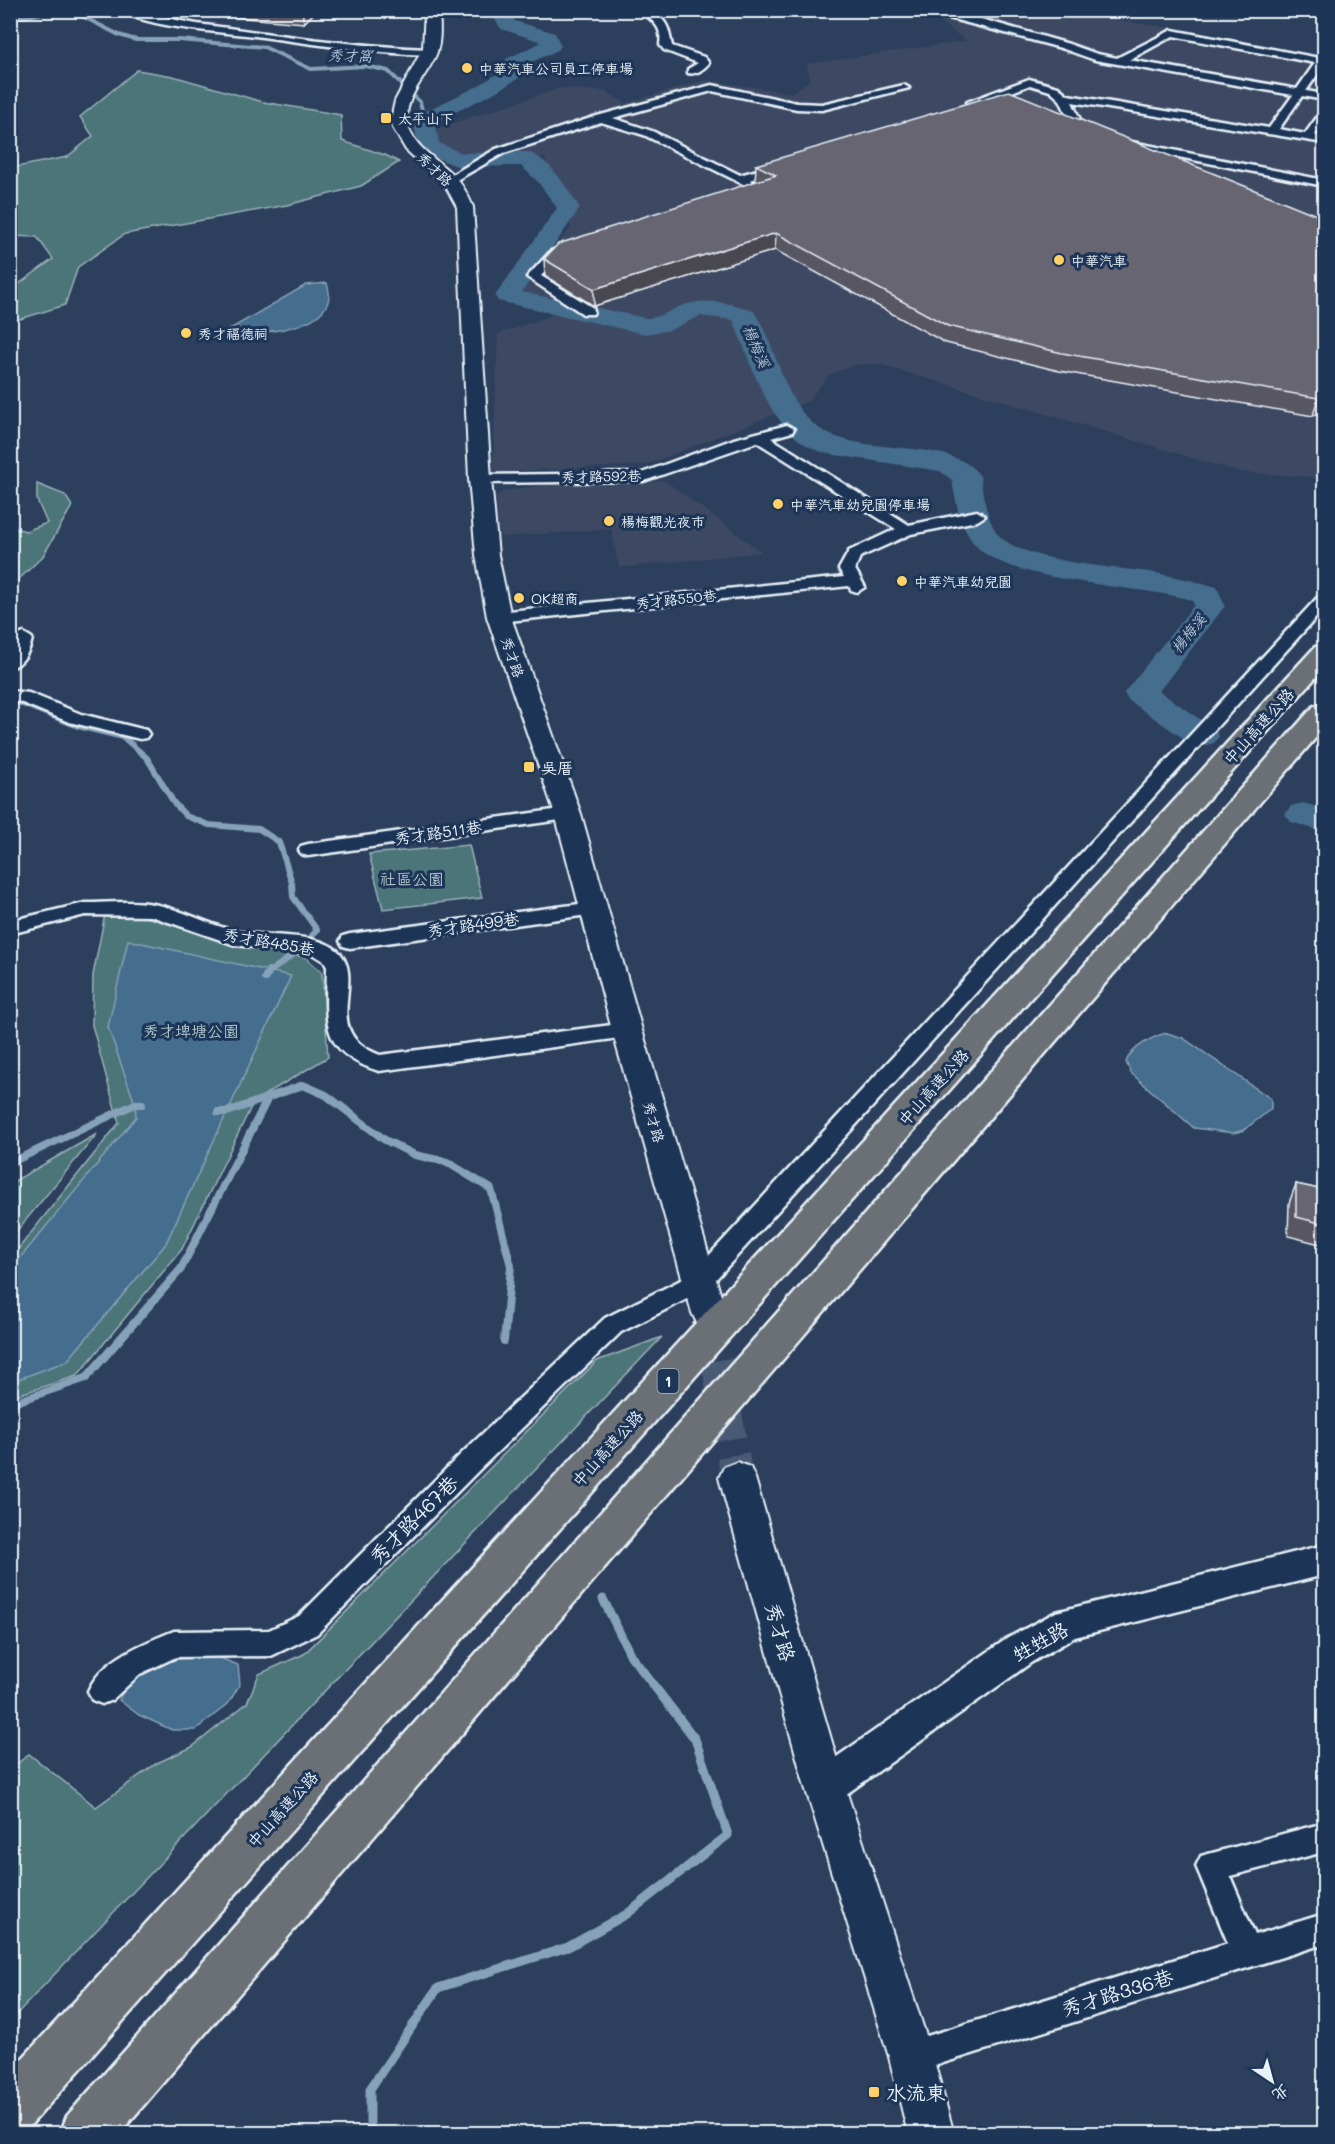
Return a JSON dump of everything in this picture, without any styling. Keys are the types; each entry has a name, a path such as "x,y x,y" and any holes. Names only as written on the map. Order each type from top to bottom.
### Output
{"highway":[{"name":"中山高速公路","path":"10,2110 1324,652"},
{"path":"85,2133 1324,712"}],"main road":[{"name":"秀才路","path":"432,11 435,28 429,52 400,102 398,116 414,150 449,180 465,207 480,479 487,555 499,617 568,814 708,1313"},
{"name":"秀才路","path":"737,1478 825,1787 910,2057 931,2133"}],"street":[{"path":"125,10 164,21 327,45 429,52"},
{"path":"408,10 432,11"},
{"path":"645,10 664,23 667,34 665,45 668,48 700,59 704,63 692,70"},
{"path":"942,10 952,16 1065,46 1095,57 1324,97"},
{"path":"1119,61 1172,33 1323,62 1272,132"},
{"path":"955,109 1029,82 1054,89 1065,98 1078,128 1097,137"},
{"path":"449,180 500,151 601,118 712,88 796,106 822,107 904,88"},
{"path":"1065,98 1324,140"},
{"path":"1308,137 1324,115"},
{"path":"601,118 648,133 756,188 734,195"},
{"path":"1118,142 1324,183"},
{"path":"740,179 796,161"},
{"path":"577,247 555,254 533,277 588,311"},
{"name":"秀才路592巷","path":"480,479 644,477 758,436 787,429"},
{"path":"758,436 907,530 977,516"},
{"name":"秀才路550巷","path":"499,617 854,584 848,569 854,554 907,530"},
{"path":"699,1282 1324,600"},
{"path":"10,663 22,650 24,638"},
{"path":"10,696 23,697 75,718 140,734"},
{"name":"秀才路511巷","path":"308,850 568,814"},
{"name":"秀才路499巷","path":"350,941 595,908"},
{"name":"秀才路485巷","path":"10,928 85,909 152,910 235,938 316,946 331,956 337,967 336,1020 344,1041 363,1057 379,1064 627,1030"},
{"name":"秀才路467巷","path":"102,1691 130,1665 174,1644 271,1643 308,1625 470,1462 613,1325 699,1282"},
{"name":"甡甡路","path":"825,1787 1020,1650 1068,1623 1324,1560"},
{"path":"1247,1952 1211,1866 1324,1838"},
{"name":"秀才路336巷","path":"910,2057 1324,1929"}],"shaded area":[{"path":"926,11 1051,11 1171,28 1324,59 1324,478 1240,472 879,364 854,365 829,375 808,401 646,465 493,472 498,334 575,307 519,295 571,227 545,158 504,154 450,153 420,134 560,88 604,91 626,103 705,80 791,93 810,80 807,64 966,41"},
{"path":"327,283 329,295 324,309 315,318 285,329 251,333 225,332 306,285"},
{"name":"楊梅觀光夜市","path":"664,480 762,552 619,568 611,529 500,537 496,498 503,491 553,484 633,485"},
{"name":"秀才埤塘公園","path":"128,940 291,976 165,1245 67,1361 11,1382 11,1269 136,1117 135,1104 108,1027"},
{"path":"1167,1033 1183,1038 1271,1099 1271,1109 1244,1130 1234,1133 1194,1128 1131,1073 1126,1062 1143,1043"},
{"path":"215,1656 238,1665 240,1684 228,1704 195,1730 172,1730 139,1715 119,1700 128,1682 155,1664 184,1658"}],"green space":[{"path":"137,70 173,76 263,102 341,115 342,141 399,162 361,186 287,205 125,234 78,267 65,305 11,322 11,290 53,259 37,237 11,236 11,168 67,157 93,136 80,117"},
{"path":"37,484 65,495 72,506 43,556 16,582 11,582 11,527 26,531 47,523 37,500"},
{"name":"社區公園","path":"469,845 482,898 383,909 369,854"},
{"name":"秀才埤塘公園","path":"105,914 140,915 231,944 305,957 322,972 328,1057 254,1101 182,1249 77,1376 11,1397 10,1259 119,1123 92,1025 93,975"},
{"path":"97,1134 11,1238 11,1183"},
{"path":"662,1337 11,2020 11,1769 29,1754 96,1807 157,1763 192,1747 247,1703 259,1674 304,1654 597,1361"}],"building":[{"name":"中華汽車","path":"1009,91 1324,218 1324,395 1318,398 1062,353 948,326 776,233 594,289 544,259 558,244 776,175 756,165"},
{"path":"1296,1184 1324,1190 1324,1224 1296,1217"}],"waterway":[{"name":"楊梅溪","path":"498,10 508,25 548,37 551,46 513,63 512,74 483,91 424,119 429,147 459,160 527,159 546,177 569,208 542,243 507,296 645,326 661,325 690,311 703,308 721,309 744,315 784,409 807,432 829,446 948,464 966,476 979,526 988,541 1001,551 1044,565 1170,585 1206,594 1210,606 1140,693 1202,736"},
{"name":"秀才窩","path":"10,14 24,17 51,11 67,12 82,16 119,35 136,40 179,40 264,47 311,69 366,66 388,71 420,102 424,119"},
{"path":"20,703 78,726 123,737 147,758 174,803 186,816 209,825 259,829 279,842 292,883 293,897 317,930 301,949 268,973"},
{"name":"楊梅溪","path":"1303,814 1324,821"},
{"path":"265,978 269,971"},
{"path":"218,1112 227,1112 303,1085 326,1095 385,1140 415,1155 447,1162 491,1189 511,1266 504,1341"},
{"path":"10,1404 86,1378 181,1269 268,1098"},
{"path":"10,1163 135,1104 142,1104"},
{"path":"370,2134 370,2089 438,1988 568,1947 627,1914 728,1835 695,1739 631,1656 603,1599"}],"tunnel":[{"path":"709,1313 737,1478"}],"place":[{"name":"中華汽車公司員工停車場","path":"467,68"},
{"name":"太平山下","path":"386,118"},
{"name":"中華汽車","path":"1059,260"},
{"name":"秀才福德祠","path":"186,333"},
{"name":"中華汽車幼兒園停車場","path":"778,504"},
{"name":"楊梅觀光夜市","path":"609,521"},
{"name":"中華汽車幼兒園","path":"902,581"},
{"name":"OK超商","path":"519,598"},
{"name":"吳厝","path":"529,767"},
{"name":"水流東","path":"874,2092"}]}
